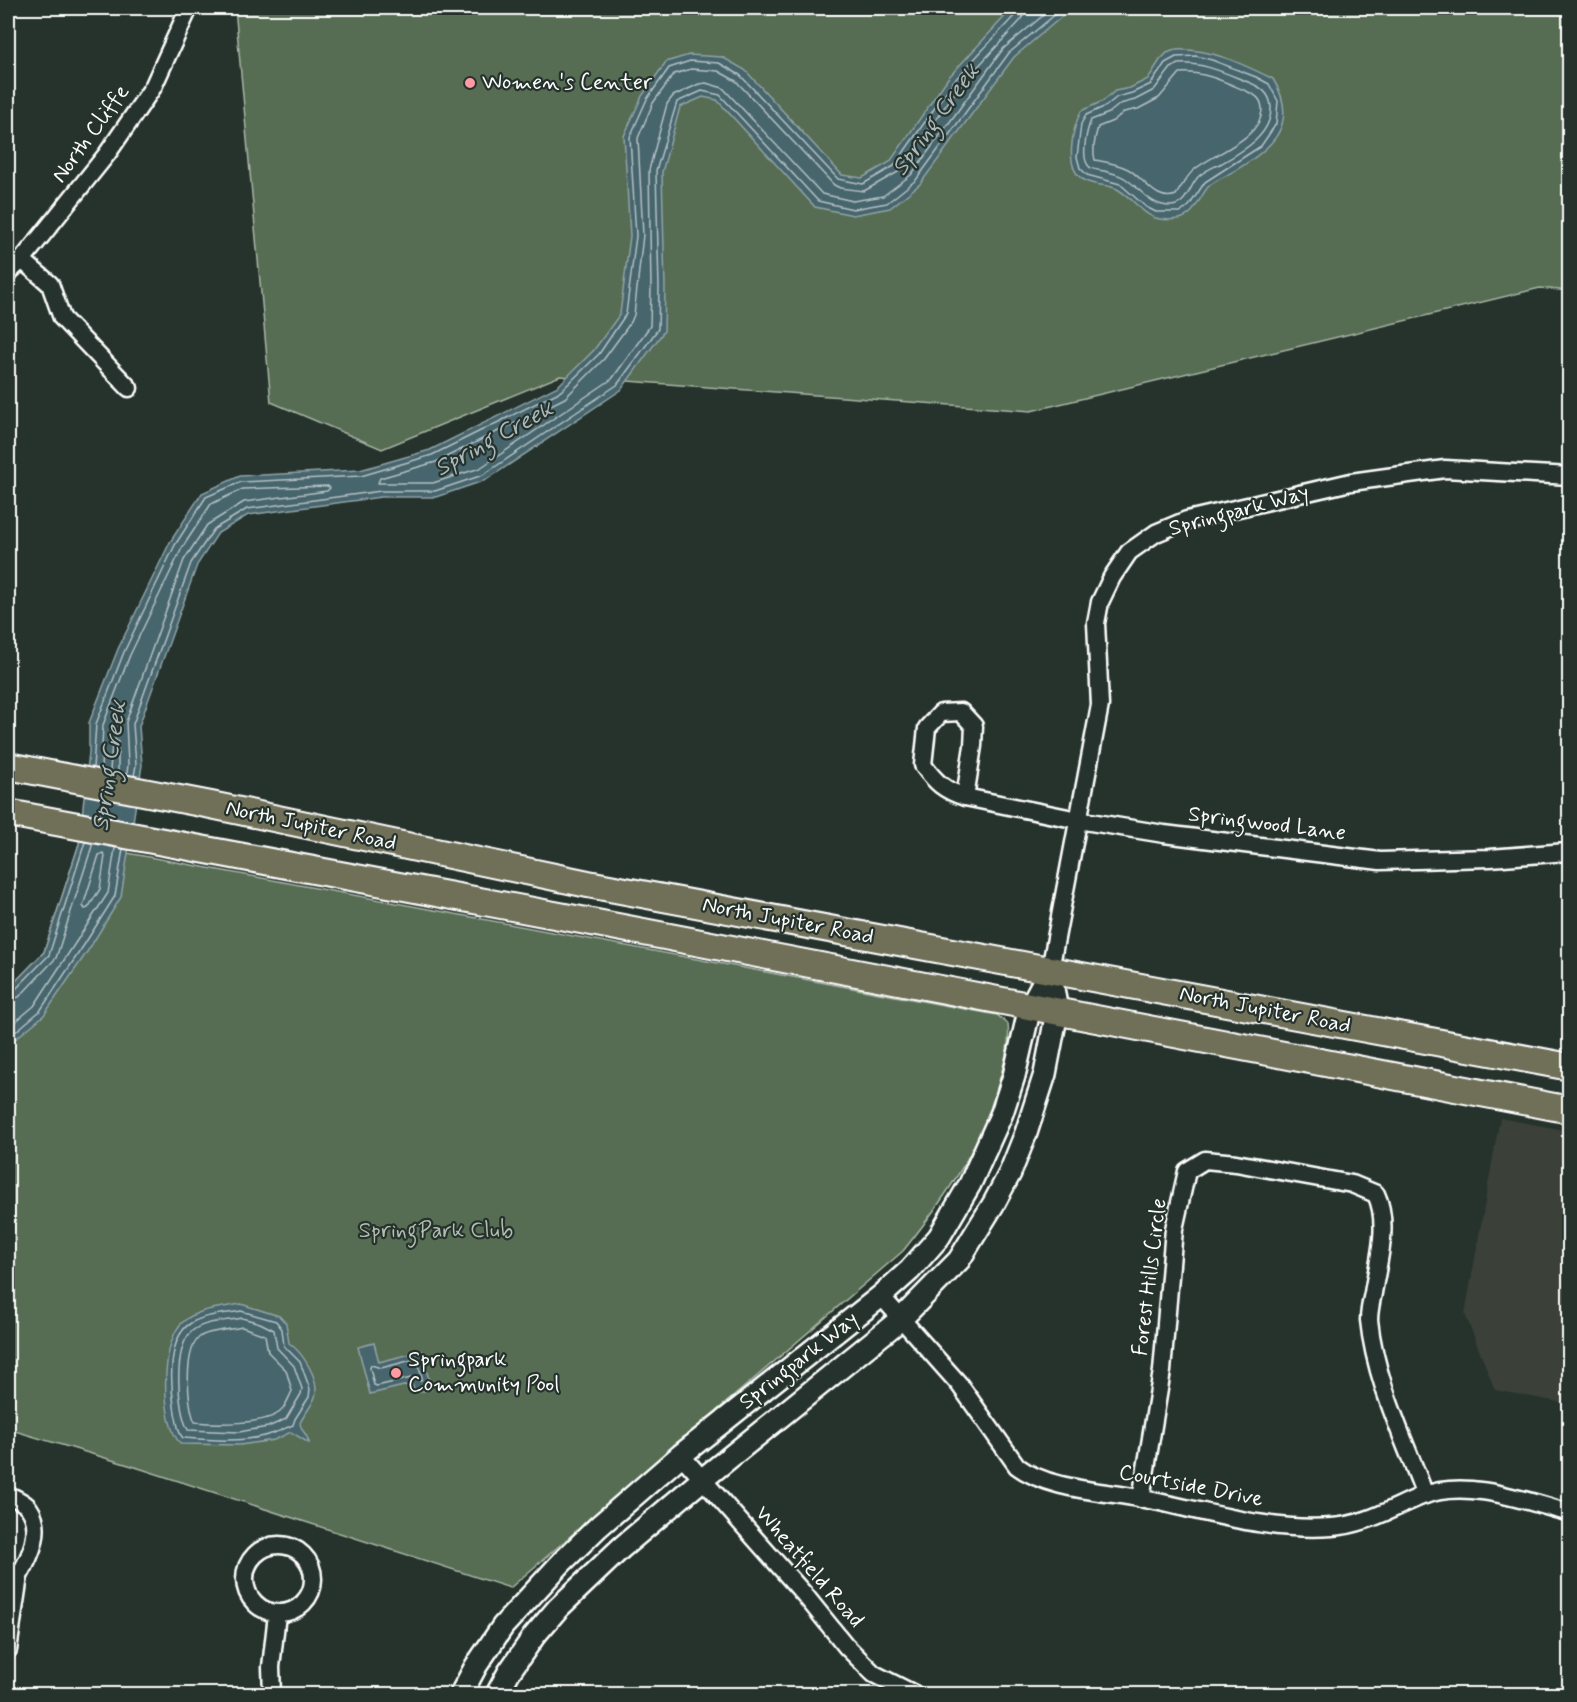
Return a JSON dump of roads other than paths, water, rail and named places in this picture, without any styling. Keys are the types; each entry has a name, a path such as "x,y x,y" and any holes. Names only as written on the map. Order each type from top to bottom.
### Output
{"main road":[{"name":"North Jupiter Road","path":"8,766 211,805 588,884 1569,1067"},
{"name":"North Jupiter Road","path":"16,815 202,848 1569,1110"},
{"path":"581,920 588,884"}],"street":[{"name":"North Cliffe","path":"8,273 22,260 107,154 153,87 189,8"},
{"path":"22,260 50,284 62,318 129,388"},
{"name":"Springpark Way","path":"461,1695 476,1666 503,1626 598,1527 681,1455 881,1296 910,1270 939,1237 970,1184 1002,1113 1014,1076 1030,1007 1050,970 1100,705 1096,632 1100,602 1112,577 1129,552 1171,525 1341,484 1445,469 1569,476"},
{"name":"Springwood Lane","path":"965,797 974,726 961,712 941,713 927,728 923,765 934,781 950,792 965,797 1078,820 1164,834 1380,861 1490,858 1568,852"},
{"name":"Springpark Way","path":"497,1695 509,1672 534,1636 558,1608 621,1548 901,1319 959,1260 994,1203 1026,1133 1045,1074 1057,1012 1050,970"},
{"name":"Forest Hills Circle","path":"1141,1499 1162,1371 1174,1229 1187,1171 1205,1160 1236,1163 1352,1184 1376,1194 1382,1207 1383,1228 1369,1316 1372,1345 1425,1495"},
{"name":"Courtside Drive","path":"881,1296 959,1384 1017,1466 1044,1481 1238,1520 1290,1527 1333,1527 1366,1521 1425,1495 1454,1490 1481,1491 1509,1496 1569,1513"},
{"name":"Wheatfield Road","path":"681,1455 853,1653 874,1674 914,1695"},
{"path":"8,1498 13,1497 29,1507 35,1525 34,1543 13,1573 8,1650"},
{"path":"274,1544 291,1545 305,1554 313,1569 314,1586 306,1601 293,1611 277,1614 261,1608 249,1596 244,1580 248,1564 258,1550 274,1544"},
{"path":"272,1695 271,1667 277,1614"}],"water":[{"name":"Spring Creek","path":"1015,8 1072,8 1014,57 920,184 890,208 853,215 815,207 717,100 703,97 680,107 662,172 664,331 621,390 486,480 436,497 381,497 248,515 218,533 197,565 139,726 142,765 121,897 44,1015 8,1045 8,989 44,952 79,844 89,752 89,723 118,649 170,542 202,493 240,476 360,470 430,450 558,386 594,350 620,314 630,236 624,136 642,96 666,62 689,55 722,57 745,70 842,175 862,178 890,162 948,78"},
{"path":"1175,50 1213,54 1273,79 1281,96 1284,111 1282,124 1268,147 1243,166 1211,184 1197,205 1185,217 1167,220 1150,215 1117,189 1090,183 1079,176 1074,168 1072,149 1075,128 1081,111 1103,101 1115,91 1130,88 1148,79 1160,60 1167,53"},
{"path":"241,1304 279,1316 286,1323 289,1343 300,1353 313,1375 315,1397 300,1423 309,1443 291,1432 274,1440 240,1445 181,1444 174,1434 166,1401 166,1382 170,1345 176,1331 184,1321 197,1313"},
{"name":"Springpark Community Pool","path":"374,1343 379,1362 422,1351 431,1389 415,1393 412,1384 370,1394 358,1347"}],"place":[{"name":"Women's Center","path":"470,83"},
{"name":"Springpark Community Pool","path":"396,1373"}],"park label":[{"name":"SpringPark Club","path":"436,1231"}]}
